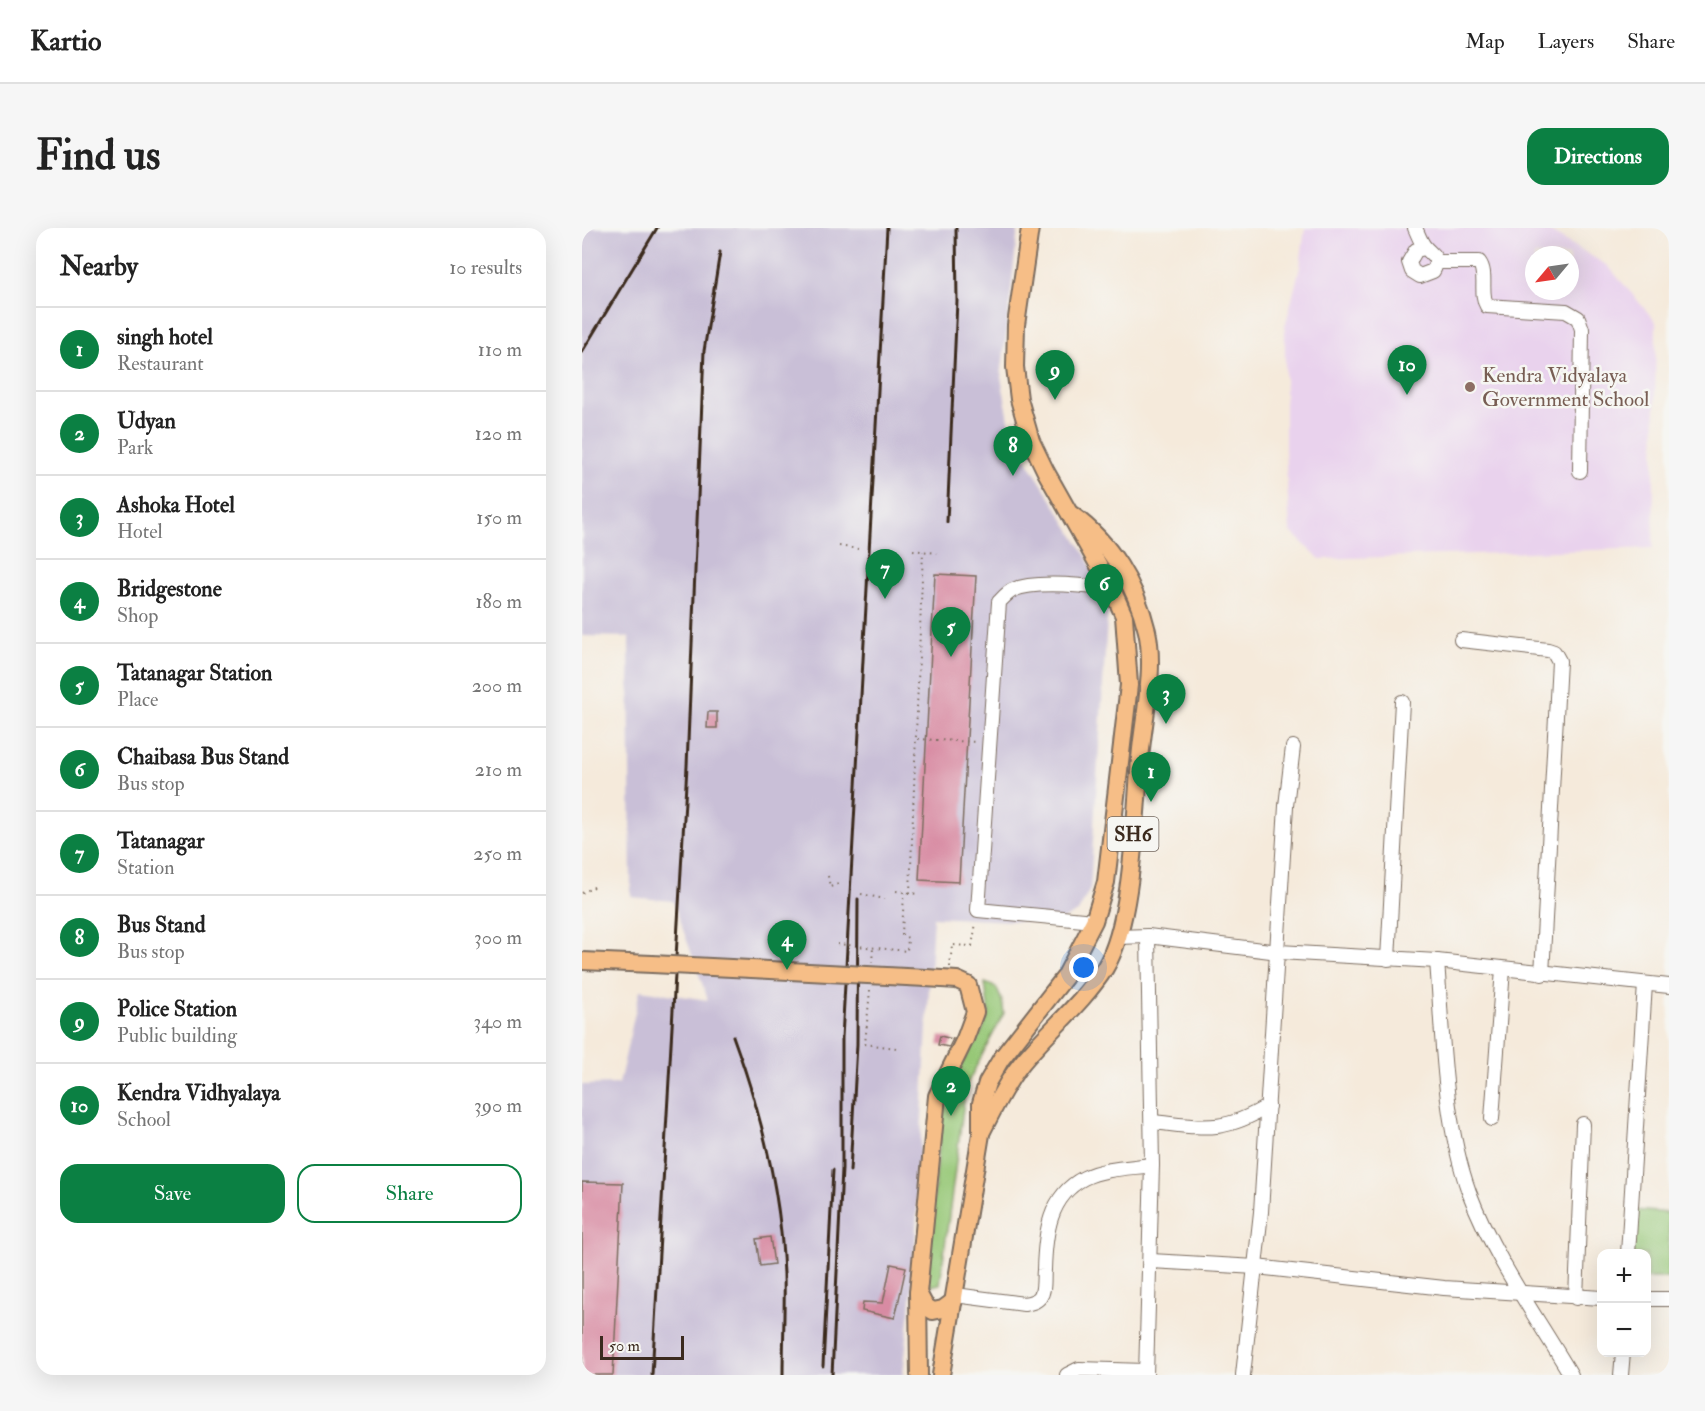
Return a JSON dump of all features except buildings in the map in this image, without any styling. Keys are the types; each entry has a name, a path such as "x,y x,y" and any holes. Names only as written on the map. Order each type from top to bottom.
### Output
{"main road":[{"name":"SH6","path":"941,1375 981,1134 981,1103 987,1083 1001,1059 1065,977 1094,921 1106,882 1129,685 1124,616 1112,589 1080,537 1071,514 1031,441 1019,399 1015,367 1016,325 1030,228"},
{"name":"SH6","path":"981,1134 1008,1083 1022,1063 1088,991 1106,967 1118,937 1129,871 1148,674 1148,634 1141,608 1126,576 1099,539 1071,514"},
{"path":"582,961 949,979 968,985 975,1012 965,1039 953,1059 937,1096 918,1293 920,1375"},
{"path":"918,1293 925,1306 933,1311 943,1309 955,1298"}],"street":[{"path":"1414,228 1425,248 1433,253 1437,262"},
{"path":"1425,248 1416,250 1410,257 1412,271 1420,276 1430,274 1437,262"},
{"path":"1437,262 1479,262 1483,269 1483,297 1487,306 1566,311 1578,318 1582,329 1580,471"},
{"path":"1094,921 978,910 999,602 1013,590 1040,586 1085,585 1112,589"},
{"path":"1461,640 1548,650 1554,652 1559,661 1542,974"},
{"path":"1388,959 1402,702"},
{"path":"1243,1375 1256,1267 1279,952 1286,806 1293,747"},
{"path":"1118,937 1148,936 1279,952 1437,961 1669,986"},
{"path":"1067,1375 1079,1369 1146,1373 1152,1165 1148,936"},
{"path":"1437,961 1445,1067 1455,1136 1466,1180 1489,1238 1572,1375"},
{"path":"1492,1119 1503,969"},
{"path":"1628,1249 1644,984"},
{"path":"1152,1122 1227,1126 1240,1122 1268,1106"},
{"path":"1576,1298 1583,1124"},
{"path":"955,1298 1033,1303 1040,1298 1042,1290 1045,1247 1050,1220 1057,1201 1070,1187 1085,1177 1152,1165"},
{"path":"1150,1261 1256,1267 1389,1283 1597,1298"},
{"path":"1651,1299 1669,1299"},
{"path":"1621,1375 1623,1357"}],"path":[{"path":"839,546 858,549"},
{"path":"879,549 902,553"},
{"path":"913,550 937,553"},
{"path":"910,894 918,739 923,551"},
{"path":"918,739 989,743"},
{"path":"828,876 830,887 841,883"},
{"path":"582,893 596,886"},
{"path":"896,891 917,894"},
{"path":"837,944 907,951 908,938 902,935 904,892"},
{"path":"861,894 885,899"},
{"path":"949,979 952,945 972,946 978,910"},
{"path":"872,970 873,948"},
{"path":"871,981 865,1044 897,1048"}],"shaded area":[{"path":"582,228 1018,228 1001,377 1012,436 1085,554 1108,605 1090,889 1078,912 1055,923 933,917 913,1280 903,1375 582,1375 582,1085 619,1084 640,990 708,1000 673,901 631,897 629,637 582,636"},
{"name":"Kendra Vidyalaya Government School","path":"1305,228 1544,228 1574,246 1525,246 1525,300 1579,300 1579,249 1608,266 1656,322 1653,548 1320,559 1290,531 1285,448 1285,327 1300,267"}],"green space":[{"path":"985,983 996,987 1004,1013 966,1086 940,1284 931,1286 925,1278 945,1091 981,1033 989,1015"},
{"path":"1633,1210 1669,1213 1669,1278 1651,1278 1651,1249 1631,1249"}],"railway":[{"path":"582,352 657,228"},
{"path":"832,1375 842,1169 842,1038 887,228"},
{"path":"947,522 957,301 956,228"},
{"path":"652,1375 687,766 704,351 720,252"},
{"path":"850,1171 857,1044 858,899"},
{"path":"733,1036 761,1123 779,1213 784,1274 783,1375"},
{"path":"823,1366 833,1170"}],"place":[{"name":"Kendra Vidyalaya Government School","path":"1470,387"},
{"name":"Kendra Vidhyalaya","path":"1407,395"},
{"name":"Police Station","path":"1055,400"},
{"name":"Bus Stand","path":"1013,476"},
{"name":"Tatanagar","path":"885,599"},
{"name":"Chaibasa Bus Stand","path":"1104,614"},
{"name":"Tatanagar Station","path":"951,657"},
{"name":"Ashoka Hotel","path":"1166,724"},
{"name":"singh hotel","path":"1151,802"},
{"name":"Bridgestone","path":"787,970"},
{"name":"Udyan","path":"951,1116"}]}
